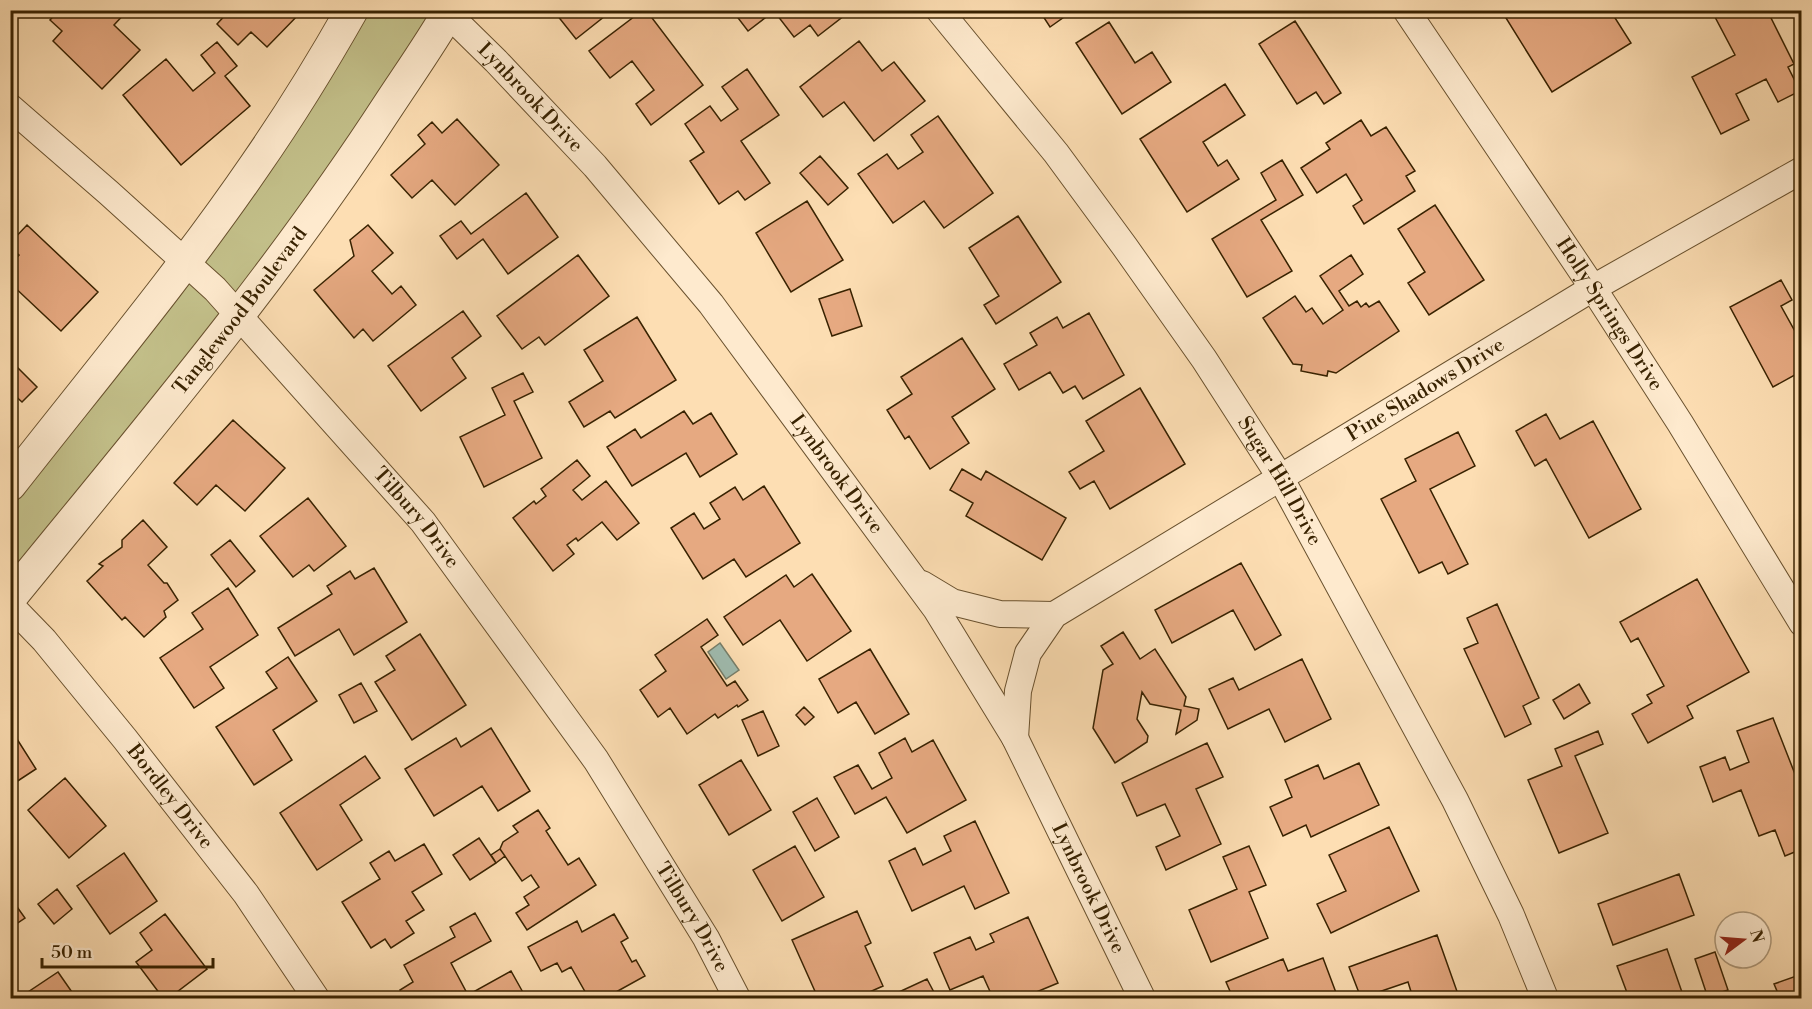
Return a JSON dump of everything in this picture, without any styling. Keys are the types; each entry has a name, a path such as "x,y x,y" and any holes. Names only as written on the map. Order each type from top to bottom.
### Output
{"street":[{"path":"10,485 184,262 256,164 324,59 352,10"},
{"name":"Sugar Hill Drive","path":"939,10 1056,153 1125,247 1204,359 1280,477 1455,800 1511,915 1545,999"},
{"name":"Holly Springs Drive","path":"1406,10 1593,288 1680,423 1802,623"},
{"name":"Tanglewood Boulevard","path":"10,598 240,316 362,145 447,12"},
{"name":"Lynbrook Drive","path":"447,12 595,166 711,304 936,609 1015,738 1142,999"},
{"name":"Tilbury Drive","path":"10,107 109,193 240,316 423,522 596,760 706,938 737,999"},
{"name":"Pine Shadows Drive","path":"1015,738 1018,691 1028,653 1054,615 1593,288 1802,170"},
{"path":"914,579 952,602 1000,614 1054,615"},
{"name":"Bordley Drive","path":"10,605 44,640 232,876 316,999"}],"shaded area":[{"path":"364,11 440,11 345,158 11,588 11,499"},
{"path":"720,643 739,670 726,679 708,652"}],"building":[{"path":"59,10 75,12 76,10 128,10 114,25 140,50 102,89 53,41 62,31 50,20"},
{"path":"230,10 303,10 267,47 251,32 238,45 217,24"},
{"path":"553,10 609,10 610,12 576,39"},
{"path":"646,10 703,85 651,125 636,104 654,90 632,61 610,78 589,51"},
{"path":"732,10 841,10 845,15 818,36 810,25 794,37 774,11 748,31"},
{"path":"1039,10 1074,10 1050,27"},
{"path":"1501,10 1610,10 1631,43 1552,92"},
{"path":"1729,10 1767,10 1794,64 1788,67 1800,91 1778,102 1766,79 1736,94 1749,120 1721,134 1692,77 1735,55 1715,17"},
{"path":"1295,21 1341,93 1324,104 1316,92 1297,104 1259,44"},
{"path":"1109,22 1135,63 1152,52 1171,82 1122,114 1076,43"},
{"path":"859,41 882,71 894,62 925,101 874,141 844,102 823,117 800,87"},
{"path":"217,42 237,66 225,76 250,106 181,165 123,95 166,59 193,91 215,73 201,55"},
{"path":"747,69 779,115 741,141 770,183 745,200 738,191 719,204 690,161 704,152 685,124 710,106 721,121 738,109 722,87"},
{"path":"1225,84 1245,115 1203,142 1218,166 1227,160 1239,179 1187,212 1140,139"},
{"path":"938,116 993,193 944,228 924,201 893,223 858,174 887,154 898,169 923,152 911,135"},
{"path":"457,119 499,165 455,205 432,180 412,198 391,175 425,144 418,135 432,122 442,133"},
{"path":"1361,120 1371,136 1386,127 1415,171 1406,176 1415,191 1364,224 1353,206 1362,200 1346,174 1317,193 1301,168 1330,149 1326,143"},
{"path":"820,156 848,188 828,205 800,173"},
{"path":"1282,160 1303,195 1261,220 1292,271 1247,297 1212,239 1276,200 1261,173"},
{"path":"526,193 558,237 508,274 483,239 457,259 440,236 461,221 471,234"},
{"path":"807,201 843,260 791,292 756,233"},
{"path":"1435,205 1484,280 1429,315 1408,283 1425,272 1398,229"},
{"path":"1018,216 1061,282 996,324 984,305 999,296 969,248"},
{"path":"27,225 98,292 61,331 10,283 10,265 19,255 10,247 10,243"},
{"path":"368,225 393,253 372,271 392,294 401,286 416,305 373,341 363,329 354,338 314,290 354,256 350,240"},
{"path":"578,255 609,296 545,345 539,337 522,349 497,316"},
{"path":"1351,255 1363,274 1339,291 1349,306 1357,301 1361,307 1366,303 1369,307 1379,301 1399,331 1336,373 1328,371 1327,376 1301,371 1302,365 1293,364 1263,318 1295,296 1306,312 1312,308 1323,324 1343,310 1320,276"},
{"path":"1781,280 1792,300 1781,306 1802,344 1802,371 1773,387 1730,307"},
{"path":"850,289 862,326 832,336 819,299"},
{"path":"463,311 481,336 452,358 466,378 421,411 388,366"},
{"path":"1089,313 1124,375 1083,399 1075,386 1063,393 1050,372 1019,390 1004,364 1037,345 1030,333 1057,317 1063,328"},
{"path":"637,317 676,380 615,418 610,411 584,427 569,402 603,381 584,350"},
{"path":"962,338 995,389 952,417 969,443 930,469 909,436 905,439 887,410 912,394 901,377"},
{"path":"10,360 37,387 22,402 10,391"},
{"path":"523,373 533,392 514,401 542,458 484,487 460,437 505,415 492,388"},
{"path":"1140,388 1185,464 1110,509 1094,481 1080,489 1069,472 1104,451 1086,421"},
{"path":"684,411 693,424 711,413 737,454 700,477 686,453 632,486 607,447 635,429 641,438"},
{"path":"1546,414 1560,439 1593,421 1641,509 1589,538 1546,459 1535,466 1516,431"},
{"path":"233,420 285,468 245,511 216,485 197,505 174,483"},
{"path":"1458,432 1475,466 1430,489 1468,564 1448,574 1442,562 1419,573 1381,499 1416,481 1405,459"},
{"path":"577,460 590,476 573,490 582,500 606,481 639,523 617,540 602,522 578,541 576,538 567,545 574,554 553,571 513,518 534,501 536,504 546,496 541,489"},
{"path":"962,469 981,480 986,471 1066,518 1042,560 966,516 973,503 950,490"},
{"path":"764,486 800,543 746,577 734,559 703,579 671,528 694,513 704,529 720,519 710,503 735,487 743,500"},
{"path":"308,498 346,546 314,571 309,565 293,577 260,536"},
{"path":"143,520 167,547 148,565 164,583 167,583 178,600 164,611 166,617 144,637 125,617 122,620 87,581 103,566 99,564 122,547 122,540"},
{"path":"230,540 255,571 236,587 211,555"},
{"path":"1241,563 1281,635 1255,650 1233,610 1172,643 1155,610"},
{"path":"374,568 407,622 354,655 339,629 295,656 278,628 332,594 327,586 350,571 355,579"},
{"path":"812,574 851,631 807,661 780,620 743,645 724,617 786,575 794,587"},
{"path":"1697,579 1749,672 1687,706 1693,718 1648,743 1632,714 1652,703 1647,695 1664,686 1638,638 1631,642 1620,622"},
{"path":"228,588 258,635 210,667 224,688 194,708 160,658 203,629 192,613"},
{"path":"1497,604 1539,698 1523,706 1531,724 1505,737 1464,649 1478,643 1467,618"},
{"path":"707,619 718,635 701,647 727,686 735,681 748,700 718,718 715,714 687,734 670,708 658,717 640,690 666,671 655,655"},
{"path":"1123,632 1140,659 1155,649 1186,697 1184,706 1199,709 1197,720 1176,734 1181,710 1150,704 1142,692 1137,719 1148,736 1147,742 1115,763 1093,728 1103,670 1113,664 1101,646"},
{"path":"420,634 466,705 412,740 375,682 395,670 386,656"},
{"path":"870,649 909,714 875,734 856,702 838,713 819,679"},
{"path":"288,657 317,701 273,730 292,760 254,785 216,727 277,688 266,672"},
{"path":"1302,659 1331,719 1285,742 1269,709 1228,729 1209,689 1233,678 1239,690"},
{"path":"361,683 377,711 354,723 339,695"},
{"path":"1579,684 1590,703 1564,719 1553,700"},
{"path":"804,707 814,717 805,725 796,715"},
{"path":"763,711 779,746 758,756 742,720"},
{"path":"1773,718 1802,792 1802,849 1785,856 1775,830 1759,836 1741,790 1713,802 1700,767 1725,757 1730,770 1749,762 1737,731"},
{"path":"10,728 36,769 10,786"},
{"path":"491,728 530,791 498,811 482,786 434,816 405,769 456,738 461,747"},
{"path":"1598,731 1603,744 1575,756 1608,833 1559,853 1528,780 1562,766 1555,749"},
{"path":"905,738 912,752 933,740 966,800 907,833 886,797 855,814 834,777 858,765 872,789 892,778 879,753"},
{"path":"1207,743 1223,777 1196,789 1221,844 1166,870 1156,847 1180,836 1165,804 1137,816 1122,783"},
{"path":"365,756 380,778 340,805 362,840 317,870 280,813"},
{"path":"741,760 771,810 729,835 699,785"},
{"path":"1359,763 1379,805 1311,837 1306,825 1283,836 1270,807 1292,797 1285,780 1318,765 1324,779"},
{"path":"65,778 106,826 69,858 28,810"},
{"path":"817,798 839,837 815,851 793,812"},
{"path":"538,810 550,828 546,831 568,865 579,858 596,885 527,930 516,913 529,905 524,897 539,887 531,875 522,881 500,849 503,842 518,832 513,826"},
{"path":"975,821 1009,893 975,909 964,886 912,911 889,861 915,848 923,865 951,851 944,836"},
{"path":"1389,827 1419,891 1331,933 1317,904 1346,891 1329,855"},
{"path":"479,838 496,863 470,880 453,855"},
{"path":"424,844 442,874 412,892 424,910 406,921 414,933 391,948 385,939 371,948 342,902 380,879 370,863 389,851 395,861"},
{"path":"795,846 824,897 782,921 753,870"},
{"path":"1249,846 1266,885 1249,892 1268,938 1211,962 1189,910 1237,889 1223,857"},
{"path":"500,849 505,856 496,863 491,855"},
{"path":"124,853 157,901 110,934 77,886"},
{"path":"1679,874 1694,915 1613,945 1598,904"},
{"path":"57,889 72,909 54,924 38,904"},
{"path":"15,904 25,918 10,928 10,907"},
{"path":"857,911 871,943 865,946 883,986 856,998 818,998 792,940"},
{"path":"475,913 491,941 451,963 468,995 511,971 525,996 520,998 405,998 400,990 413,982 404,965 455,937 450,927"},
{"path":"165,914 207,969 169,998 163,998 136,962 152,950 140,933"},
{"path":"614,914 628,938 621,942 632,962 636,960 645,976 609,998 586,998 588,997 571,967 562,972 557,963 541,971 528,947 577,921 582,932"},
{"path":"1028,917 1058,983 1022,998 993,998 983,976 950,990 934,953 970,937 976,950 994,942 990,934"},
{"path":"1437,935 1459,997 1426,998 1425,995 1413,998 1408,982 1361,998 1349,967"},
{"path":"1667,949 1684,998 1629,998 1617,966"},
{"path":"1713,953 1713,970 1721,970 1728,990 1716,994 1718,998 1687,998 1706,992 1695,959"},
{"path":"1323,958 1338,998 1233,998 1226,982 1283,959 1288,971"},
{"path":"58,972 74,995 68,998 19,998"},
{"path":"1802,974 1802,998 1780,998 1774,984"},
{"path":"927,979 937,998 886,998"}]}
